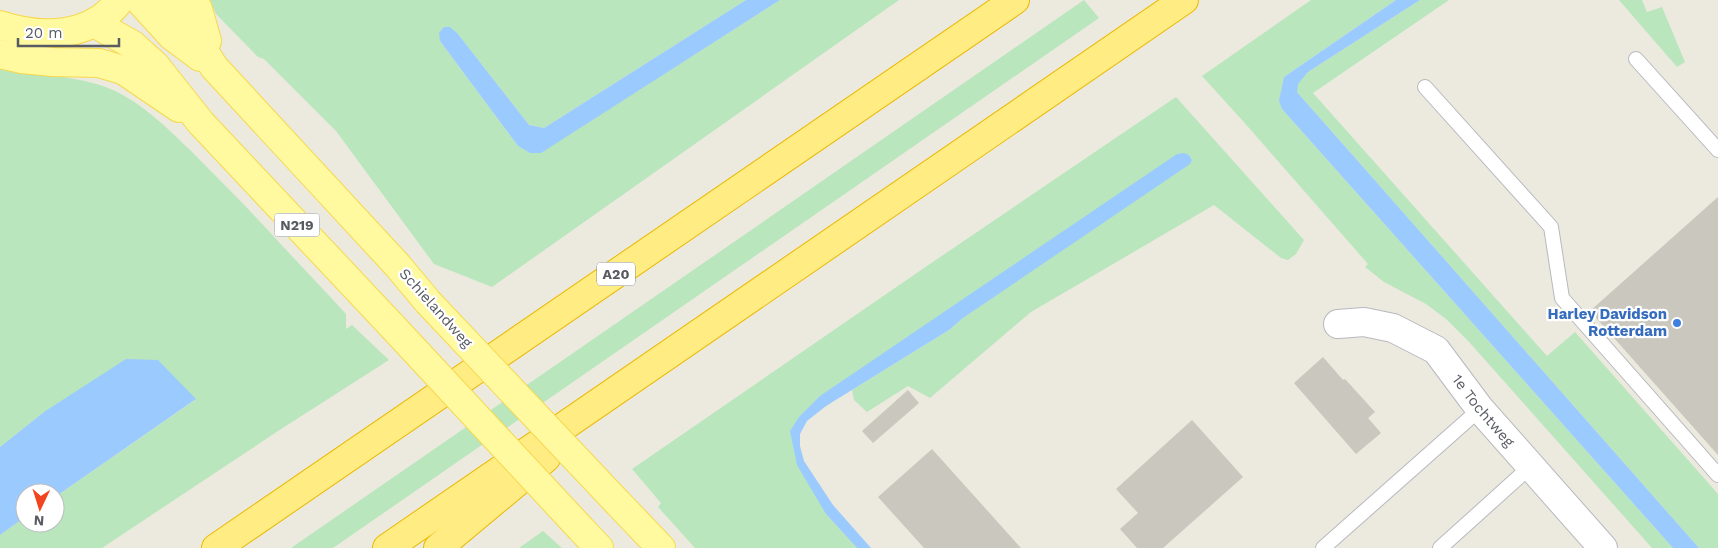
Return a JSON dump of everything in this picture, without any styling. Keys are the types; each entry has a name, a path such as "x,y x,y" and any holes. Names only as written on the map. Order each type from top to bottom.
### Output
{"highway":[{"name":"A20","path":"216,548 1015,0"},
{"path":"386,548 1184,0"},
{"path":"438,548 688,342"}],"main road":[{"path":"0,25 15,30 51,33 70,31 94,24 106,16 120,0"},
{"name":"Schielandweg","path":"139,0 172,36 214,67"},
{"name":"Schielandweg","path":"166,0 185,21 214,67 398,266 428,302 661,548"},
{"path":"193,0 198,9 214,67"},
{"name":"N219","path":"94,24 133,45 155,65 201,123 590,538"},
{"name":"N219","path":"0,54 21,59 99,63 123,70 201,123"}],"street":[{"name":"1e Tochtweg","path":"1338,324 1364,322 1392,328 1436,350 1480,409 1603,548"}],"lane":[{"path":"1636,59 1718,150"},
{"path":"1425,87 1551,227 1562,298 1718,475"},
{"path":"1323,548 1480,409"},
{"path":"1440,548 1531,466"}],"green space":[{"path":"210,0 746,0 544,128 529,125 458,34 440,33 440,41 518,146 531,153 541,152 780,0 899,0 492,287 434,264 336,131 216,14"},
{"path":"1084,0 1099,18 333,548 291,548"},
{"path":"1311,0 1396,0 1284,77 1282,109 1673,548 1652,548 1470,343 1446,319 1426,304 1384,282 1365,267 1368,264 1202,76"},
{"path":"1420,0 1449,0 1313,93 1547,356 1575,332 1718,494 1718,548 1699,548 1297,92 1297,84 1308,72"},
{"path":"1619,0 1642,0 1647,12 1662,7 1685,62 1677,67"},
{"path":"0,67 95,83 120,93 151,114 257,218 346,314 346,329 352,325 389,360 102,548 0,548 0,535 15,524 15,533 65,533 65,490 195,400 44,412 0,447"},
{"path":"1176,97 1304,240 1296,254 1288,260 1281,258 1214,205 1031,312 930,398 908,386 867,412 854,400 852,390 949,330 963,318 1192,160 1189,155 790,431 826,514 857,548 695,548 658,507 661,503 632,469"},
{"path":"543,531 562,548 519,548"}],"water":[{"path":"746,0 780,0 541,153 530,153 518,146 440,41 439,33 444,27 450,27 458,34 529,125 544,128"},
{"path":"1396,0 1420,0 1308,72 1298,84 1297,92 1699,548 1673,548 1282,109 1279,101 1284,77"},
{"path":"1184,153 1189,155 1192,160 1190,164 963,318 949,330 826,406 807,421 800,434 800,446 804,461 833,505 871,548 857,548 826,514 797,465 790,431 799,417 820,396 1177,154"},
{"path":"126,359 158,360 196,399 65,490 65,483 15,483 15,524 0,535 0,447 44,412"}],"building":[{"path":"1718,197 1718,455 1590,311"},
{"path":"1323,357 1375,412 1368,418 1381,433 1356,454 1294,383"},
{"path":"908,390 919,403 873,443 862,431"},
{"path":"1192,420 1243,477 1163,548 1137,548 1120,529 1138,513 1116,489"},
{"path":"932,449 1021,548 924,548 878,497"}],"place":[{"name":"Harley Davidson Rotterdam","path":"1677,323"}]}
